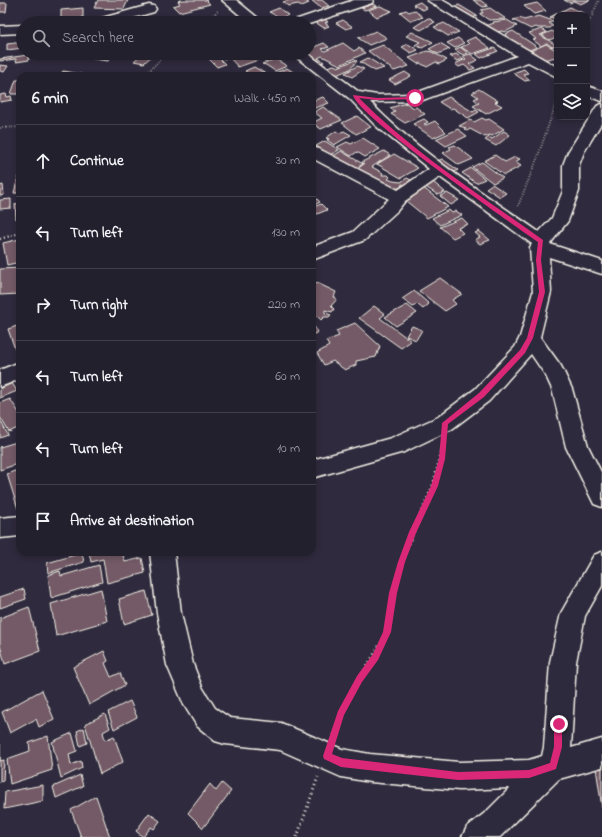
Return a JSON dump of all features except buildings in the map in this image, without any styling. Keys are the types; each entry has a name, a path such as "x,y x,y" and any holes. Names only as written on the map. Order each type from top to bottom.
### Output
{"street":[{"path":"316,18 368,0"},
{"path":"433,0 554,71"},
{"path":"228,1 248,16"},
{"path":"124,16 149,9"},
{"path":"0,30 16,29"},
{"path":"355,96 377,99 415,98 484,74 529,56"},
{"path":"307,60 355,96 381,123 540,244 602,268"},
{"path":"590,92 602,98"},
{"path":"316,468 396,446 445,423 482,395 522,352 530,338 542,292 540,244 559,220 571,192 571,165 576,152 602,109"},
{"path":"316,154 399,197"},
{"path":"316,252 359,236 386,212 399,197 440,169"},
{"path":"530,338 554,372 562,389 577,447 596,474 602,498"},
{"path":"0,379 16,372"},
{"path":"0,528 16,526"},
{"path":"162,556 169,613 180,665 193,696 206,717 225,731 281,736 341,763 370,768 458,776 529,774 602,753"},
{"path":"477,837 496,822 553,766 558,747 563,662 573,613 602,563"}],"path":[{"path":"590,20 599,0"},
{"path":"212,16 228,1"},
{"path":"148,72 160,60"},
{"path":"512,222 537,159 554,109"},
{"path":"0,128 16,127"},
{"path":"0,239 16,234"},
{"path":"297,837 307,806 327,756 340,714 359,679 376,657 387,632 393,593 401,562 412,532 435,486 440,466 445,423"}],"route":[{"path":"415,98 377,99 355,96 381,123 440,169 541,242 538,260 542,292 530,338 522,352 482,395 445,423 442,459 435,486 412,532 401,562 393,593 387,632 376,657 359,679 340,714 327,756 341,763 370,768 458,776 529,774 553,766 558,747 559,724"}]}
